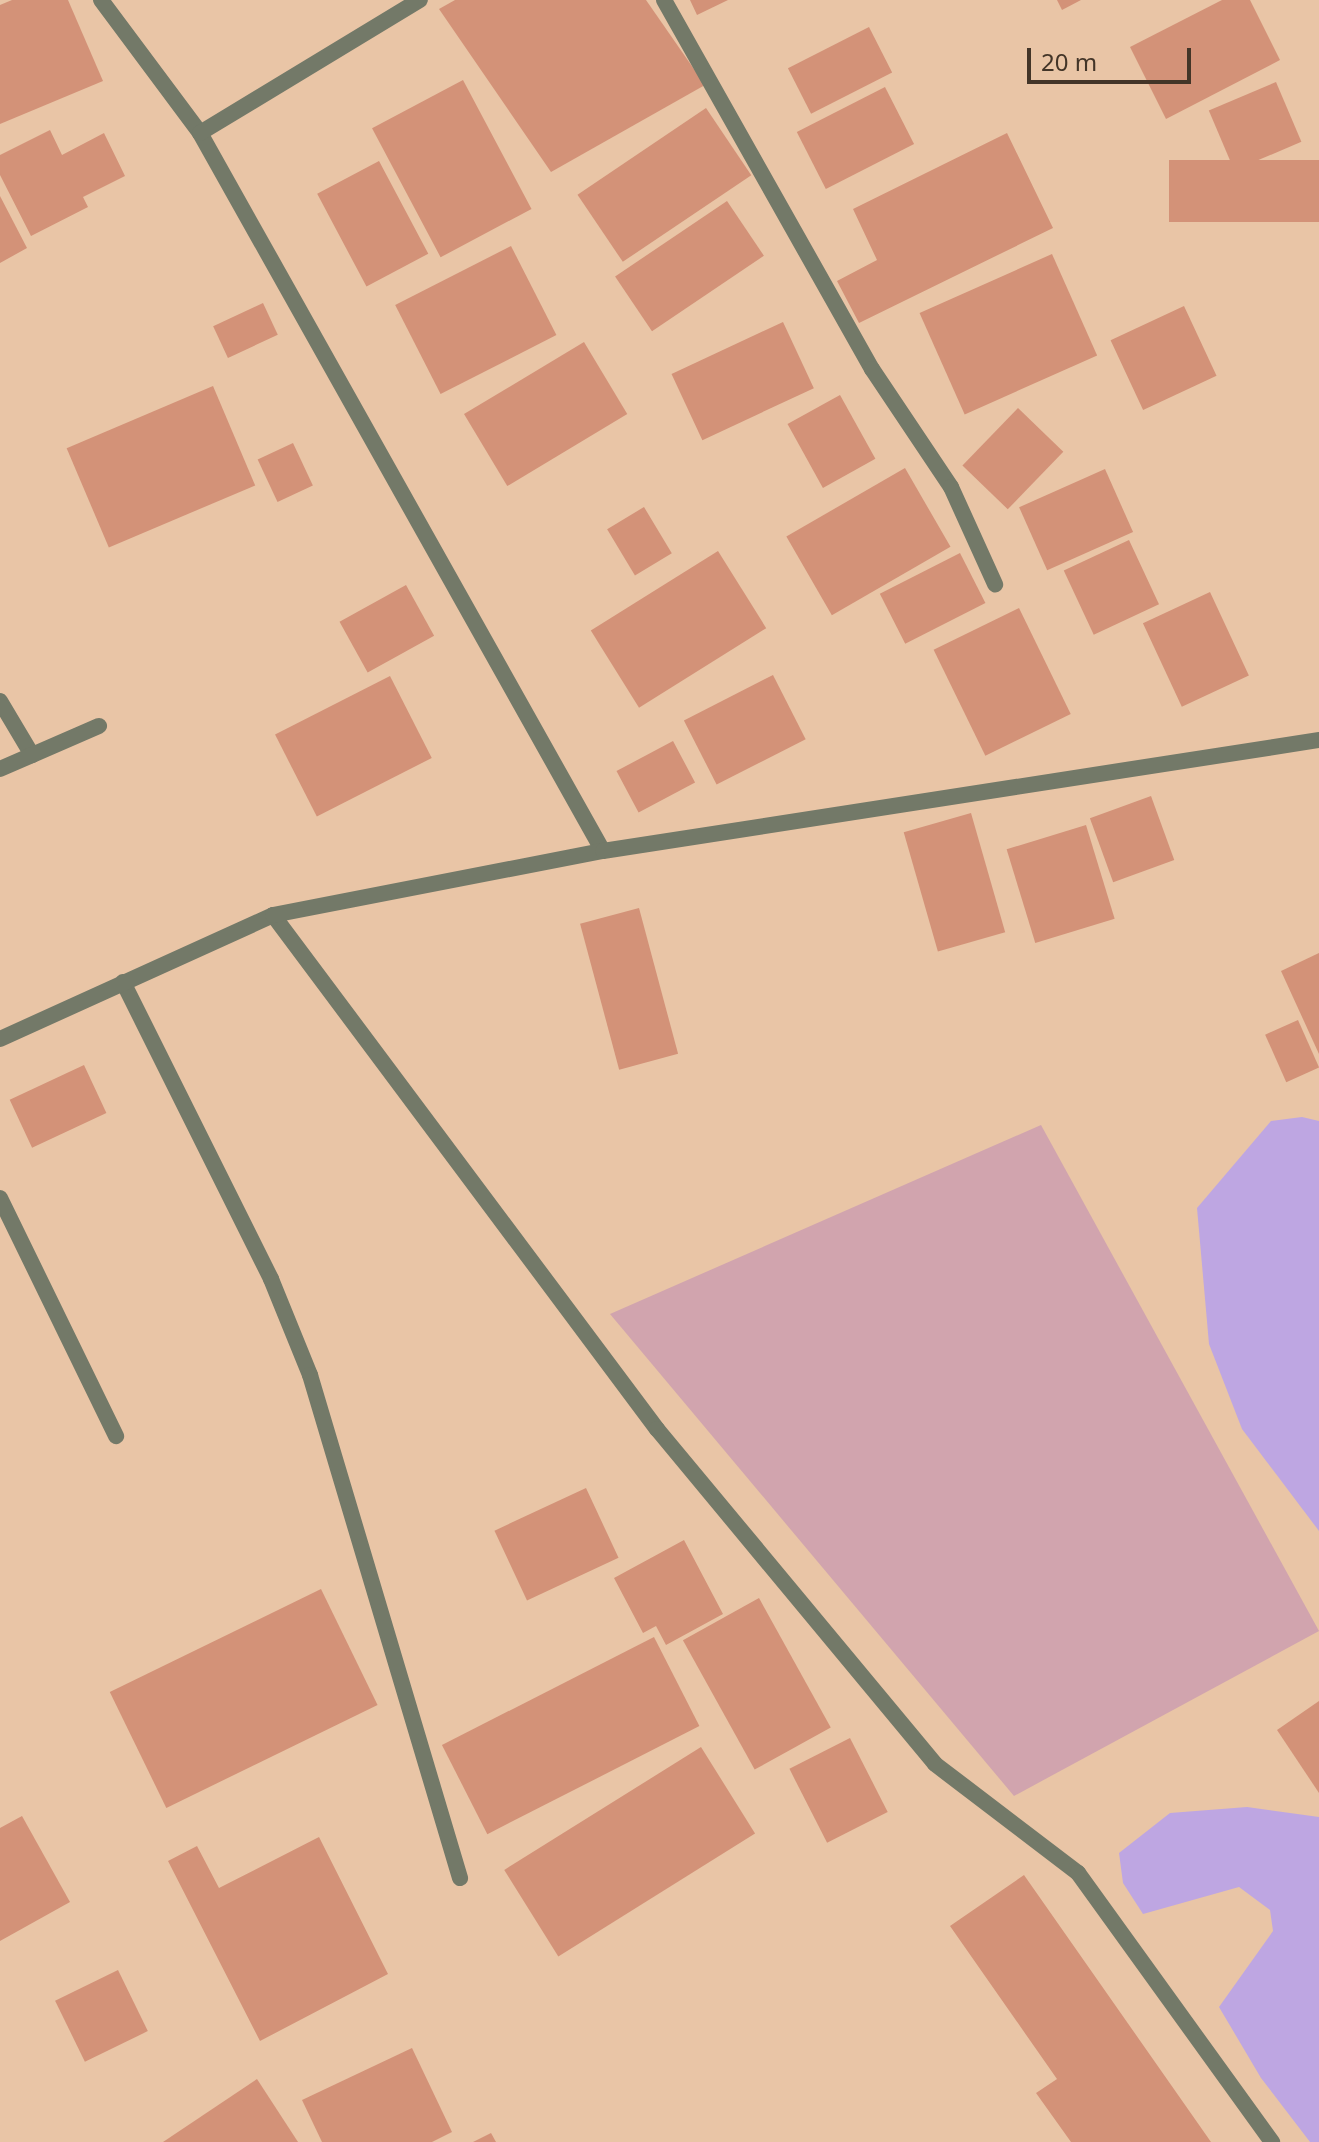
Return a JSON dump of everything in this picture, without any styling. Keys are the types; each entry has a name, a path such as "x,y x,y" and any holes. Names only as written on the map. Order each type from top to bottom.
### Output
{"street":[{"path":"101,0 200,133 603,851"},
{"path":"200,133 420,0"},
{"path":"664,0 872,369 951,487 995,584"},
{"path":"0,701 32,755"},
{"path":"0,769 99,726"},
{"path":"0,1039 273,915 603,851 1319,740"},
{"path":"273,915 657,1429 935,1764 1078,1873 1272,2142"},
{"path":"123,982 271,1279 310,1375 460,1878"},
{"path":"0,1198 116,1436"}],"shaded area":[{"path":"1302,1117 1319,1121 1319,1531 1242,1429 1209,1344 1197,1208 1271,1121"},
{"path":"1041,1125 1319,1631 1014,1796 610,1314"},
{"path":"1247,1807 1319,1817 1319,2142 1310,2142 1261,2078 1219,2007 1273,1931 1270,1910 1239,1887 1143,1914 1123,1883 1119,1853 1170,1813"}],"building":[{"path":"12,0 68,0 103,81 0,124 0,5"},
{"path":"455,0 646,0 705,85 551,172 439,9"},
{"path":"690,0 728,0 697,15"},
{"path":"1057,0 1081,0 1062,10"},
{"path":"1222,0 1250,0 1280,60 1166,119 1130,47"},
{"path":"869,27 892,72 811,114 788,68"},
{"path":"463,80 532,209 441,257 372,128"},
{"path":"1276,82 1301,142 1234,170 1209,111"},
{"path":"885,87 914,144 826,189 797,132"},
{"path":"706,108 751,175 623,262 577,195"},
{"path":"50,130 62,155 104,133 125,176 83,197 88,207 31,236 0,175 0,155"},
{"path":"1007,133 1053,228 859,323 837,281 877,260 853,209"},
{"path":"1169,160 1319,160 1319,222 1169,222"},
{"path":"379,161 428,254 366,287 317,194"},
{"path":"0,196 27,248 0,263"},
{"path":"727,201 764,256 652,331 615,276"},
{"path":"511,246 556,335 441,394 395,305"},
{"path":"1052,254 1097,355 965,414 920,313"},
{"path":"263,303 278,335 228,358 213,326"},
{"path":"1184,306 1217,376 1143,410 1111,340"},
{"path":"783,322 814,388 702,440 672,374"},
{"path":"584,342 627,414 507,486 464,414"},
{"path":"213,386 255,485 109,548 67,448"},
{"path":"840,395 875,459 823,488 788,424"},
{"path":"1018,408 1063,452 1008,509 962,466"},
{"path":"293,443 313,486 278,502 258,459"},
{"path":"905,468 950,547 832,615 786,536"},
{"path":"1105,469 1133,532 1047,570 1019,507"},
{"path":"644,507 672,553 635,575 607,529"},
{"path":"1129,540 1159,604 1094,635 1064,570"},
{"path":"718,551 766,628 639,708 591,630"},
{"path":"960,553 985,603 905,644 880,594"},
{"path":"406,585 434,636 368,673 340,622"},
{"path":"1210,592 1249,675 1182,707 1143,623"},
{"path":"1019,608 1071,714 985,756 934,650"},
{"path":"773,675 806,739 717,785 684,720"},
{"path":"390,676 432,758 317,817 275,735"},
{"path":"673,741 695,782 639,813 616,771"},
{"path":"1151,796 1174,860 1113,882 1090,818"},
{"path":"971,813 1005,932 938,951 904,832"},
{"path":"1086,825 1115,919 1035,943 1007,849"},
{"path":"639,908 678,1054 619,1070 580,924"},
{"path":"1319,953 1319,1054 1281,971"},
{"path":"1298,1020 1319,1068 1286,1082 1265,1035"},
{"path":"84,1065 106,1113 32,1148 10,1100"},
{"path":"586,1488 619,1558 527,1600 494,1531"},
{"path":"684,1540 723,1614 666,1645 656,1626 643,1633 614,1578"},
{"path":"321,1589 378,1705 166,1808 110,1692"},
{"path":"759,1598 831,1727 755,1770 683,1640"},
{"path":"654,1637 699,1726 487,1834 442,1745"},
{"path":"1319,1701 1319,1793 1277,1730"},
{"path":"850,1738 888,1812 827,1843 789,1769"},
{"path":"701,1747 755,1834 558,1956 504,1870"},
{"path":"22,1816 70,1902 0,1941 0,1828"},
{"path":"319,1837 388,1974 260,2041 168,1861 197,1846 219,1888"},
{"path":"1024,1875 1211,2142 1071,2142 1036,2093 1057,2079 950,1926"},
{"path":"118,1970 148,2031 85,2062 55,2001"},
{"path":"412,2048 452,2132 432,2142 322,2142 302,2100"},
{"path":"257,2079 298,2142 163,2142"},
{"path":"491,2133 496,2142 473,2142"}]}
